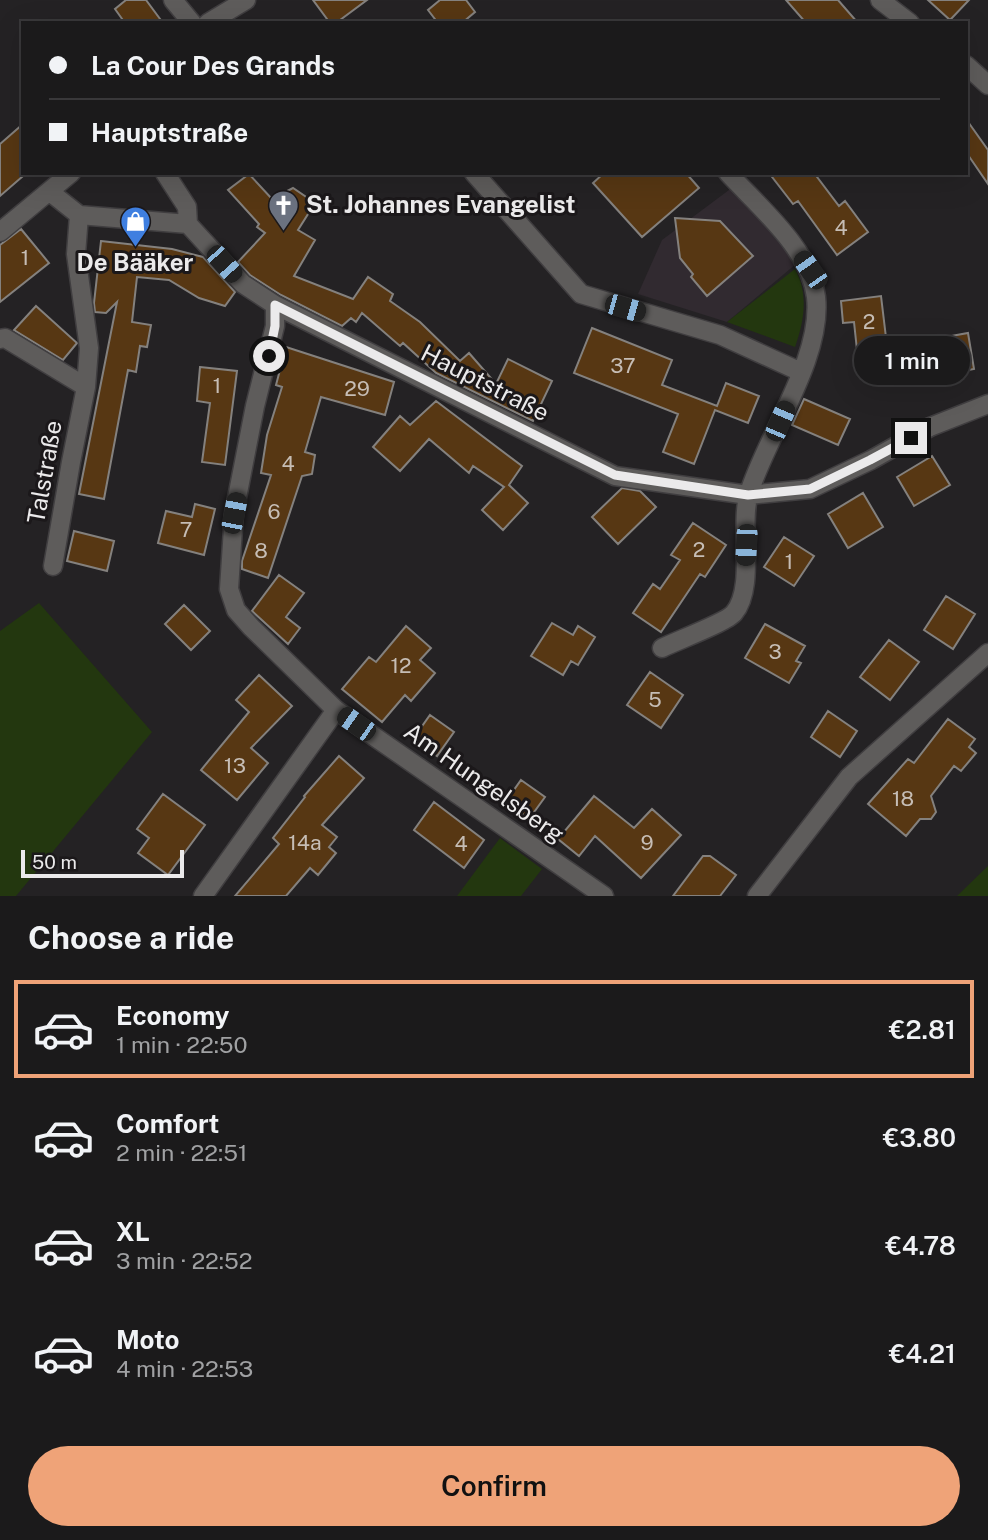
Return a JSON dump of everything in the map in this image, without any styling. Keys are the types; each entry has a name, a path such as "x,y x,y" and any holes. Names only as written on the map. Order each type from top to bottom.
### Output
{"street":[{"path":"173,0 190,21"},
{"path":"211,21 246,0"},
{"path":"880,0 907,21"},
{"path":"968,67 988,85"},
{"path":"0,232 69,175"},
{"path":"50,192 79,215 187,224 187,207 166,175"},
{"path":"476,175 581,294 720,335 801,372"},
{"path":"662,648 733,615 743,596 748,495 813,338 816,299 810,270 792,243 730,175"},
{"name":"Talstraße","path":"54,566 86,387 89,348 76,254 79,215"},
{"name":"Hauptstraße","path":"187,224 243,284 275,305 615,475 748,495 810,489 930,427 988,404"},
{"name":"Am Hungelsberg","path":"275,305 275,326 255,406 234,513 229,589 236,610 336,710 604,896"},
{"path":"0,339 5,338 86,387"},
{"path":"757,896 849,777 988,653"},
{"path":"203,896 336,710"}],"shaded area":[{"path":"733,187 796,264 727,322 638,294 662,240"}],"green space":[{"path":"795,269 802,288 804,308 795,347 727,322"},
{"path":"39,603 152,732 16,896 0,896 0,631"},
{"path":"500,838 542,869 521,896 457,896"},
{"path":"988,866 988,896 957,896"}],"building":[{"path":"126,0 146,0 162,21 124,21 115,9"},
{"path":"313,0 367,0 339,21 329,21"},
{"path":"440,0 466,0 475,12 464,21 436,21 428,10"},
{"path":"786,0 838,0 856,21 804,21"},
{"path":"928,0 969,0 950,20"},
{"path":"968,122 988,150 988,184 968,155"},
{"path":"21,126 23,176 0,196 0,144"},
{"path":"250,175 272,199 293,188 315,203 298,230 315,240 294,276 353,299 368,277 393,294 390,301 420,322 460,361 469,353 496,384 508,359 552,381 533,421 436,373 403,343 400,346 362,313 356,322 351,318 342,326 281,295 250,275 238,262 265,233 257,227 259,224 228,190"},
{"path":"602,175 688,175 699,188 642,237 593,183"},
{"path":"771,175 816,175 839,206 845,201 868,232 837,255 798,201 793,204"},
{"path":"675,218 720,221 753,256 707,296 680,258"},
{"path":"21,229 49,263 0,302 0,245"},
{"path":"101,241 172,249 203,257 235,292 225,306 199,298 169,280 137,277 132,322 151,325 147,347 140,346 136,372 128,370 104,499 79,494 117,302 106,313 95,312"},
{"path":"881,296 887,346 857,350 854,322 843,323 841,301"},
{"path":"36,306 77,343 63,360 14,330"},
{"path":"592,328 672,360 662,385 717,406 726,383 759,396 748,423 715,410 694,464 663,452 678,414 574,373"},
{"path":"968,333 974,369 936,376 929,340"},
{"path":"286,347 394,382 385,415 321,397 305,452 315,455 312,474 302,476 268,578 242,569 242,561 271,475 261,473 267,435 282,387 276,385"},
{"path":"200,367 237,371 225,465 202,462 210,403 197,401"},
{"path":"804,399 850,419 838,445 792,425"},
{"path":"436,401 522,466 509,485 528,503 503,530 482,510 504,487 473,466 469,473 429,439 400,471 373,447 400,416 410,425"},
{"path":"932,456 950,485 914,506 897,477"},
{"path":"622,488 640,491 656,507 618,544 592,517"},
{"path":"863,493 883,527 848,548 828,514"},
{"path":"195,504 215,509 204,555 158,543 166,511 192,517"},
{"path":"693,523 726,545 705,577 700,574 661,632 633,613 653,584 660,589 680,560 671,555"},
{"path":"74,531 114,541 107,571 67,561"},
{"path":"784,537 814,556 794,586 764,567"},
{"path":"279,575 304,593 286,617 300,628 288,644 252,611"},
{"path":"946,596 975,614 953,649 924,630"},
{"path":"184,605 210,631 191,650 165,624"},
{"path":"552,623 573,635 578,626 595,637 578,665 571,661 563,675 531,656"},
{"path":"765,624 805,646 796,661 801,663 789,683 745,658"},
{"path":"406,626 431,648 420,660 435,673 411,701 405,695 382,722 342,689 369,657 376,662"},
{"path":"889,640 919,662 890,700 860,677"},
{"path":"650,672 683,695 661,728 627,705"},
{"path":"259,675 292,706 251,748 268,763 237,800 201,770 249,712 236,700"},
{"path":"828,711 857,731 840,757 811,737"},
{"path":"430,715 454,732 437,756 413,739"},
{"path":"948,719 975,739 969,747 976,753 961,771 954,766 931,796 936,812 931,819 920,819 906,836 868,804 908,759 914,763"},
{"path":"339,756 364,778 322,825 337,837 329,847 336,853 318,875 310,868 286,896 235,896 279,844 273,838 304,796"},
{"path":"521,780 545,797 529,819 506,801"},
{"path":"163,794 205,825 168,875 138,853 149,838 137,829"},
{"path":"594,796 634,828 652,809 681,835 641,878 595,836 579,856 558,839"},
{"path":"434,802 484,840 464,868 414,830"},
{"path":"703,856 710,856 736,875 720,896 673,896"}],"place":[{"name":"St. Johannes Evangelist","path":"283,232"},
{"name":"De Bääker","path":"135,248"}],"route":[{"path":"269,356 275,326 275,305 615,475 748,495 810,489 911,438"}]}
